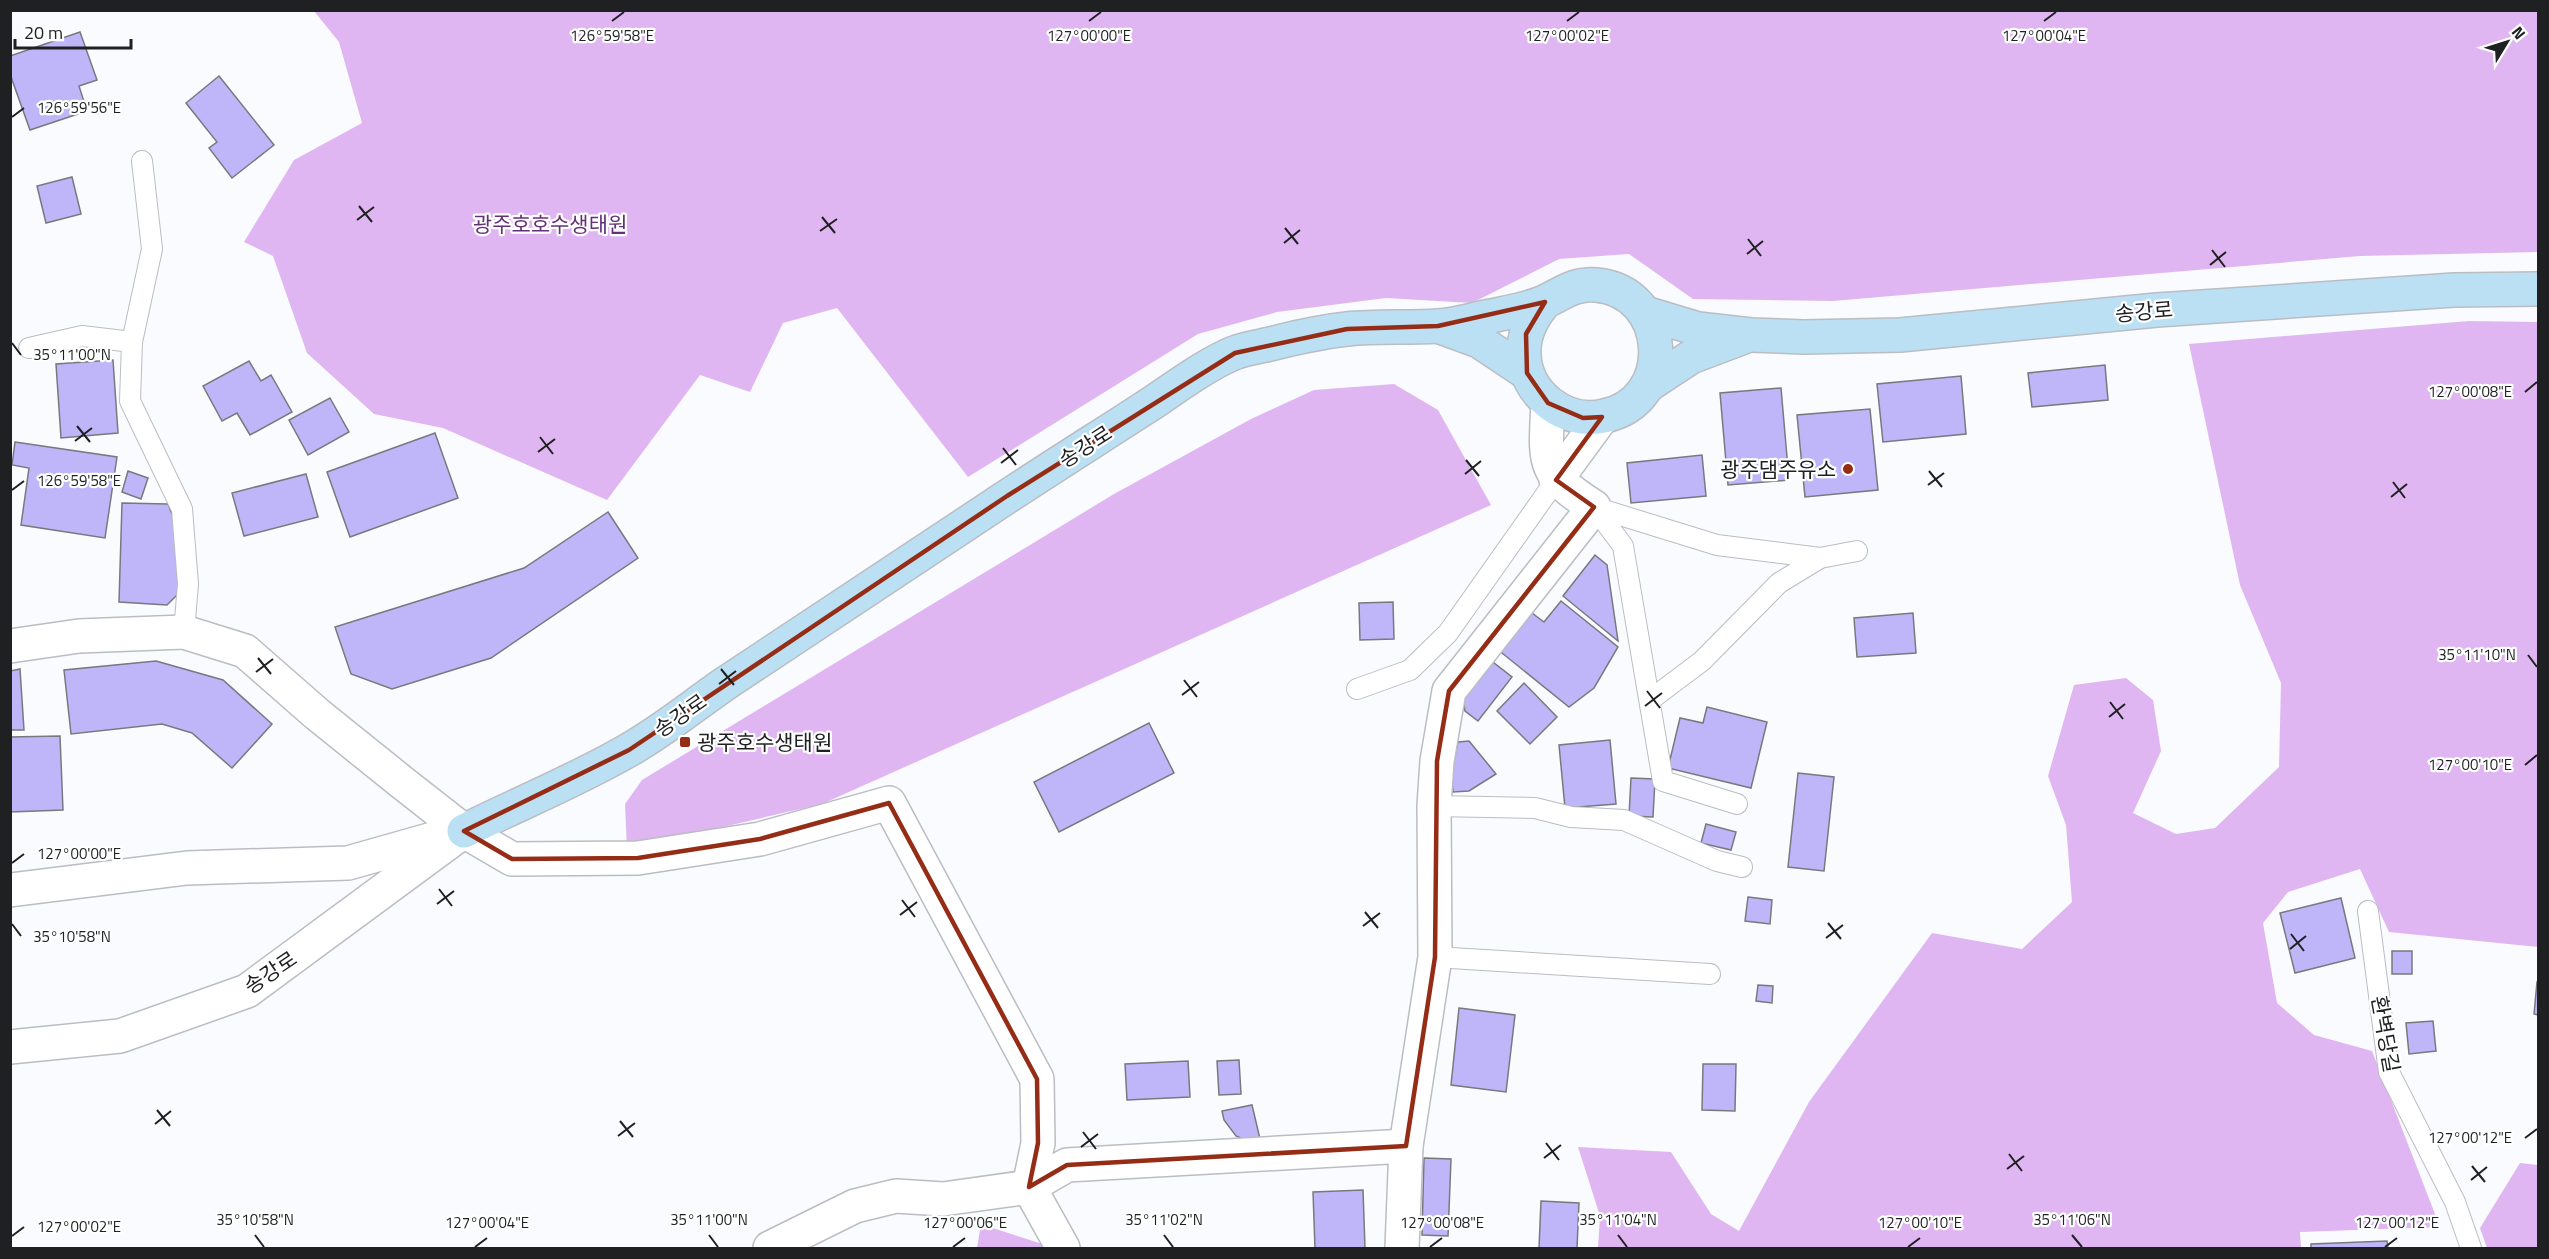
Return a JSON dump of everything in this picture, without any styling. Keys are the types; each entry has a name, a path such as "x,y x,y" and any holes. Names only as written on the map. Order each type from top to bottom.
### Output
{"main road":[{"name":"송강로","path":"464,831 629,750 1008,496 1181,384 1235,353 1294,338 1347,329 1438,326 1545,302 1569,288 1597,285 1616,290 1632,299 1645,313 1653,331 1657,349 1655,368 1647,386 1636,400 1620,411 1602,417 1583,418 1565,413 1548,403 1536,389 1527,373 1523,354 1526,334 1532,317 1545,302"},
{"name":"송강로","path":"1645,313 1698,329 1751,335 1804,337 1900,334 2157,310 2454,290 2538,289"},
{"name":"송강로","path":"1438,326 1479,341 1527,373"},
{"name":"송강로","path":"1647,386 1692,357 1751,335"}],"street":[{"path":"1402,1248 1406,1146 1435,957 1434,806 1437,761 1449,691 1594,507 1556,480 1546,454 1548,403"},
{"path":"1556,480 1602,417"},
{"path":"10,646 79,636 184,632 245,651 317,714 464,831 512,859 638,858 760,839 889,803 1037,1079 1038,1143 1029,1187 1063,1248"},
{"path":"10,890 187,868 348,863 464,831"},
{"name":"송강로","path":"10,1047 120,1036 247,991 464,831"},
{"path":"770,1248 855,1206 896,1196 943,1199 1029,1187 1067,1165 1406,1146"}],"lane":[{"path":"142,161 152,249 132,342 130,401 182,509 188,584 184,632"},
{"path":"30,348 82,336 132,342"},
{"path":"1358,689 1410,670 1448,633 1556,480"},
{"path":"1594,507 1717,545 1820,558 1857,551"},
{"path":"1594,507 1623,546 1663,781 1737,804"},
{"path":"1650,699 1702,662 1779,583 1820,558"},
{"path":"1434,806 1535,808 1571,817 1624,820 1717,861 1742,867"},
{"name":"환벽당길","path":"2368,911 2389,1072 2455,1202 2471,1248"},
{"path":"1435,957 1710,974"}],"highlighted area":[{"path":"1545,302 1526,334 1527,373 1548,403 1583,418 1602,417 1556,480 1594,507 1449,691 1437,761 1435,957 1406,1146 1067,1165 1029,1187 1038,1143 1037,1079 889,803 760,839 638,858 512,859 464,831 629,750 1007,496 1235,353 1347,329 1438,326"}],"green space":[{"name":"광주호호수생태원","path":"314,11 2538,11 2538,252 2360,256 1833,301 1693,299 1629,254 1559,259 1472,303 1386,298 1277,312 1198,334 968,477 837,308 783,323 750,392 700,375 607,500 443,428 374,414 307,353 273,256 244,242 294,160 362,123 339,42"},
{"path":"2469,321 2538,322 2538,947 2389,932 2360,869 2288,892 2263,923 2277,1003 2314,1035 2372,1051 2440,1227 2300,1232 2301,1248 1598,1248 1600,1216 1578,1147 1671,1152 1711,1214 1739,1231 1809,1102 1932,933 2022,949 2072,902 2066,825 2048,776 2074,685 2126,678 2153,700 2161,751 2133,813 2176,834 2215,828 2279,767 2281,683 2240,585 2189,344"},
{"path":"1394,384 1438,410 1491,505 822,804 627,849 625,804 642,780 1114,494 1251,419 1314,390"},
{"path":"2520,1163 2538,1165 2538,1248 2487,1248 2480,1228"},
{"path":"981,1224 1042,1244 1045,1248 977,1248"}],"building":[{"path":"80,32 97,80 79,86 87,111 30,130 10,74 10,56"},
{"path":"219,76 274,145 232,178 209,148 217,142 186,103"},
{"path":"72,177 81,214 46,223 37,186"},
{"path":"113,360 118,433 61,438 56,364"},
{"path":"249,361 261,381 271,375 292,412 250,435 237,413 222,421 203,386"},
{"path":"2105,365 2108,400 2032,407 2028,373"},
{"path":"1961,376 1966,434 1883,442 1877,384"},
{"path":"1781,388 1789,480 1728,485 1720,393"},
{"path":"330,398 349,432 308,455 289,420"},
{"path":"1870,409 1878,490 1805,497 1797,415"},
{"path":"435,433 458,498 350,537 327,472"},
{"path":"15,442 117,457 105,538 21,525 29,468 12,465"},
{"path":"1702,455 1706,496 1631,503 1627,463"},
{"path":"128,471 148,478 141,499 122,492"},
{"path":"306,474 318,517 244,536 232,493"},
{"path":"122,503 168,504 174,519 181,591 167,605 119,602"},
{"path":"608,512 638,558 491,658 392,689 351,674 335,627 524,568"},
{"path":"1595,555 1607,565 1618,641 1563,596"},
{"path":"1561,601 1618,647 1594,688 1569,707 1497,649 1528,610 1544,622"},
{"path":"1393,602 1394,639 1360,640 1359,603"},
{"path":"1913,613 1916,653 1857,657 1854,618"},
{"path":"1489,659 1512,677 1478,721 1465,711 1462,693"},
{"path":"156,661 223,680 272,724 232,768 192,733 162,724 71,734 64,670"},
{"path":"20,669 24,730 10,730 10,671"},
{"path":"1524,683 1557,717 1530,744 1497,711"},
{"path":"1707,707 1767,722 1751,788 1668,768 1680,718 1703,723"},
{"path":"1149,723 1174,773 1059,832 1034,782"},
{"path":"60,736 63,810 10,812 10,737"},
{"path":"1610,740 1616,804 1565,808 1559,745"},
{"path":"1469,741 1496,774 1469,791 1453,792 1451,772 1458,742"},
{"path":"1798,773 1834,777 1824,871 1788,867"},
{"path":"1631,778 1655,779 1653,817 1629,816"},
{"path":"1706,824 1736,832 1731,850 1701,843"},
{"path":"1748,897 1772,900 1770,924 1745,921"},
{"path":"2341,898 2355,958 2295,973 2280,913"},
{"path":"2392,951 2412,951 2412,974 2392,974"},
{"path":"2538,982 2538,1015 2534,1014"},
{"path":"1758,985 1773,986 1772,1003 1756,1001"},
{"path":"1459,1008 1515,1015 1506,1092 1451,1085"},
{"path":"2433,1021 2436,1051 2409,1054 2406,1023"},
{"path":"1239,1060 1241,1094 1219,1095 1217,1061"},
{"path":"1188,1061 1190,1097 1127,1100 1125,1064"},
{"path":"1703,1064 1736,1064 1735,1111 1702,1110"},
{"path":"1252,1105 1261,1143 1247,1141 1236,1136 1224,1120 1222,1111"},
{"path":"1424,1158 1451,1159 1448,1236 1422,1235"},
{"path":"1363,1190 1365,1248 1315,1248 1313,1192"},
{"path":"1541,1201 1579,1203 1577,1248 1539,1248"},
{"path":"2387,1241 2388,1248 2311,1248 2311,1244"}],"place":[{"name":"광주댐주유소","path":"1848,469"},
{"name":"광주호수생태원","path":"685,742"}]}
